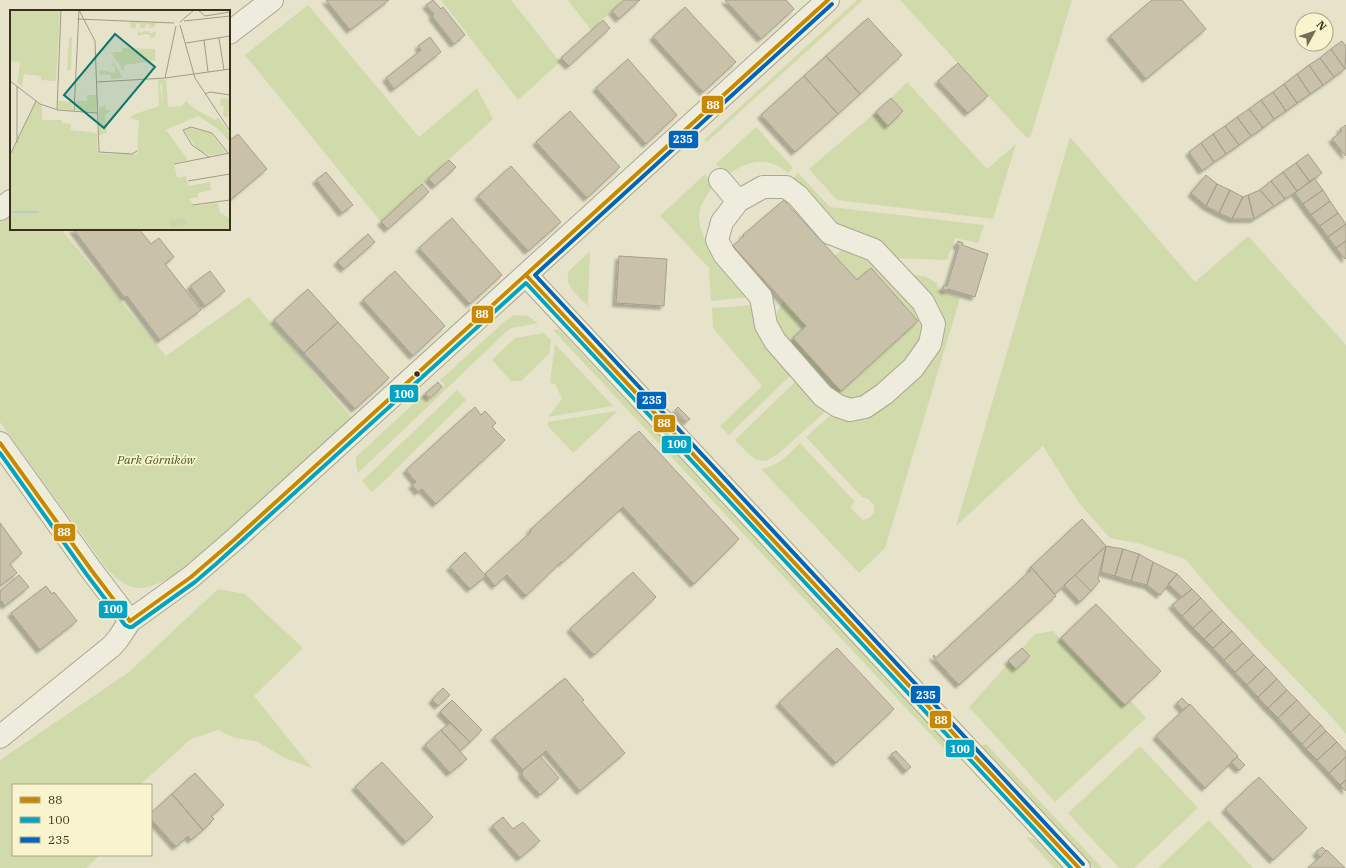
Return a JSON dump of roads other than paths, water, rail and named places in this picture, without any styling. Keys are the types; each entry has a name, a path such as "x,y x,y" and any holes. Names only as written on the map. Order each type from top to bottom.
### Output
{"street":[{"path":"230,32 272,0"},
{"path":"0,737 112,646 130,621 212,560 828,0"},
{"path":"720,180 738,201"},
{"path":"763,187 786,187 798,196 830,233 874,250 923,302 934,324 930,344 913,368 884,394 865,407 850,410 838,406 824,396 775,341 766,325 761,297 724,254 717,240 722,222 738,201 763,187"},
{"path":"0,209 10,202"},
{"path":"526,275 1079,868"},
{"path":"0,442 92,571 130,621"}],"park label":[{"name":"Park Górników","path":"156,459"}]}
